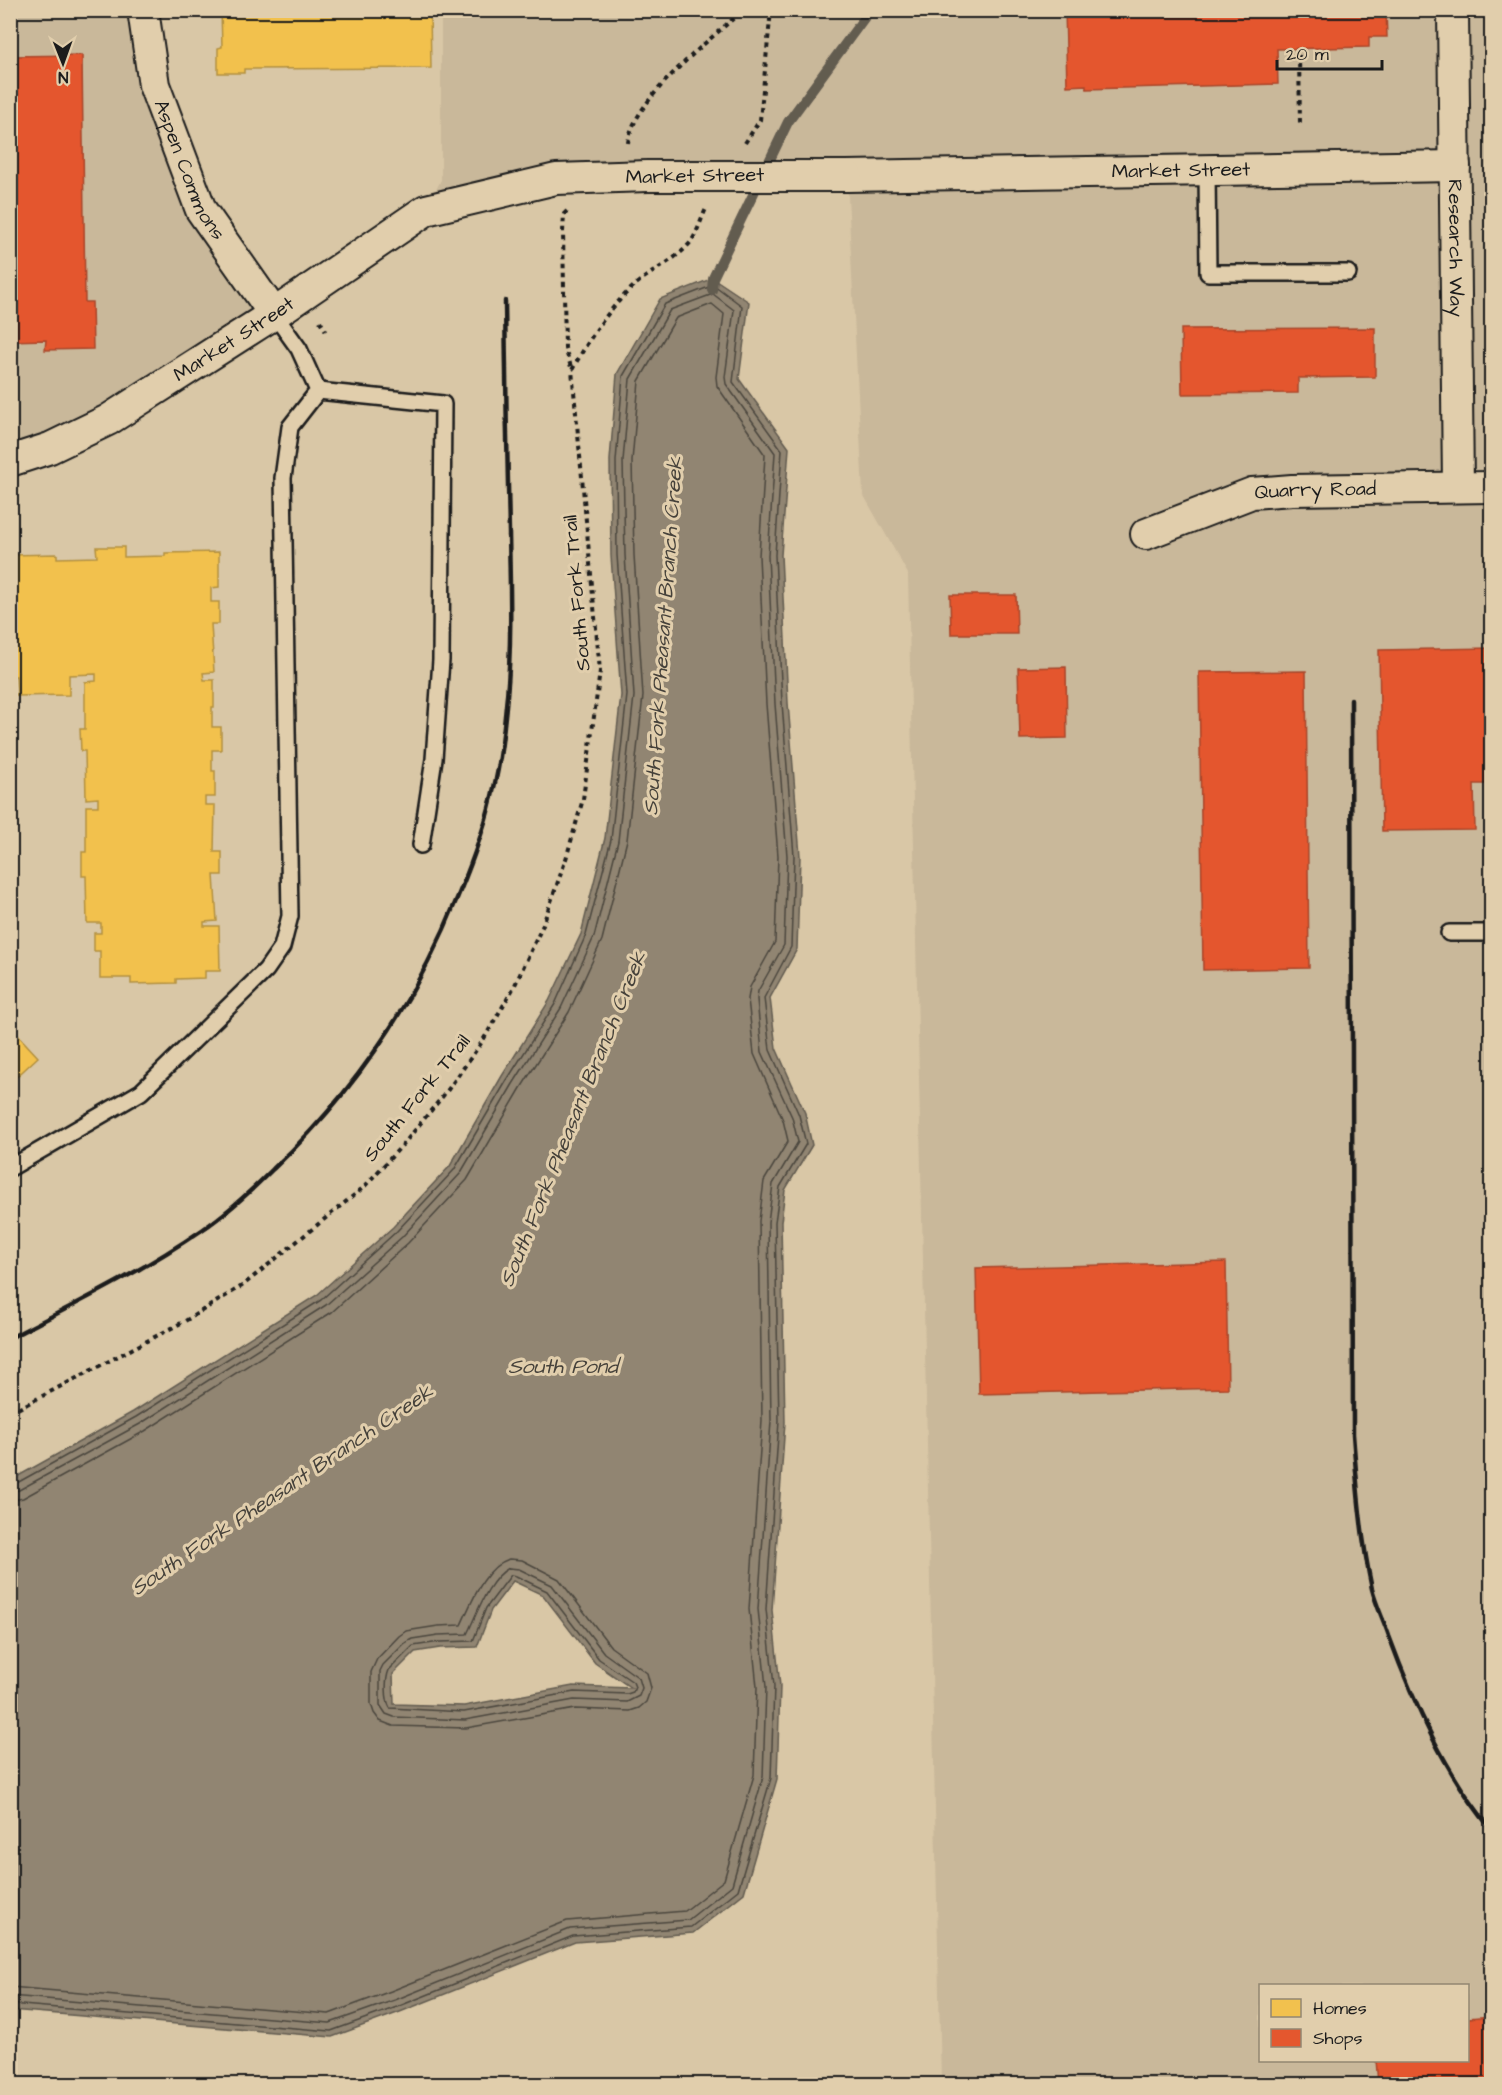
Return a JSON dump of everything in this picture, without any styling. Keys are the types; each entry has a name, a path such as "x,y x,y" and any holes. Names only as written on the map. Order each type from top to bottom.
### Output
{"street":[{"name":"Aspen Commons","path":"143,10 154,85 201,210 274,314"},
{"name":"Research Way","path":"1453,10 1458,487"},
{"name":"Market Street","path":"10,461 50,448 108,420 274,314 426,210 556,179 1455,166"},
{"name":"Quarry Road","path":"1146,534 1252,494 1292,490 1491,487"}],"lane":[{"path":"1207,170 1208,273 1348,273"},
{"path":"274,314 299,349 318,391"},
{"path":"318,391 443,404 441,660 434,759 421,845"},
{"path":"10,1168 141,1092 266,970 282,947 290,916 283,478 290,427 318,391"},
{"path":"1449,933 1491,933"}],"path":[{"path":"741,150 760,120 771,10"},
{"path":"1299,56 1300,124"},
{"name":"South Fork Trail","path":"10,1413 185,1321 242,1286 364,1187 447,1091 482,1042 514,987 543,927 583,799 600,671 572,370 588,340 635,284 670,260 691,242 710,199"}],"shaded area":[{"path":"11,11 140,11 145,59 264,321 11,464"},
{"path":"441,11 1491,11 1491,2084 941,2084 908,574 863,494 847,176 648,176 426,210 441,180"}],"water":[{"name":"South Pond","path":"713,278 749,302 739,379 789,448 781,555 788,703 800,856 797,949 770,998 776,1048 805,1113 812,1145 785,1190 781,1222 785,1422 772,1610 780,1686 777,1779 744,1893 693,1933 575,1942 332,2037 11,2010 11,1480 133,1412 317,1295 393,1227 450,1166 549,1001 581,934 605,838 621,695 611,556 610,460 617,374 660,299","holes":["513,1581 543,1595 595,1663 631,1688 573,1686 464,1706 394,1704 393,1674 415,1652 440,1648 477,1647 491,1610"]}],"building: Homes":[{"path":"221,10 430,10 431,68 244,69 244,73 218,73 218,48 222,47"},
{"path":"96,547 124,547 124,557 165,556 165,553 219,552 219,587 211,588 211,602 219,602 219,624 211,624 214,672 203,673 204,680 214,680 212,727 221,727 221,750 212,750 215,797 205,797 205,805 215,805 214,852 222,852 222,875 214,875 217,921 204,922 204,926 219,926 220,971 205,971 205,978 176,979 176,983 131,984 131,978 100,978 100,951 94,951 94,933 101,933 101,923 87,923 86,876 82,876 82,852 86,852 86,806 98,806 98,798 86,799 85,751 81,751 80,729 85,729 85,682 96,681 96,674 69,675 69,695 17,696 16,676 12,676 10,555 57,554 57,558 97,557"},
{"path":"14,1031 38,1057 10,1083 10,1034"}],"building: Shops":[{"path":"1065,10 1386,10 1387,37 1369,37 1369,47 1277,49 1278,84 1086,89 1086,85 1067,86"},
{"path":"82,55 85,302 92,302 93,349 45,350 46,340 10,341 10,56"},
{"path":"1375,328 1375,377 1298,378 1298,393 1182,394 1181,329"},
{"path":"950,595 1016,595 1017,634 951,634"},
{"path":"1492,648 1492,784 1474,784 1475,830 1382,831 1379,650"},
{"path":"1066,667 1067,738 1020,739 1018,668"},
{"path":"1306,671 1309,968 1203,970 1199,672"},
{"path":"1226,1262 1228,1388 979,1394 976,1268"},
{"path":"1492,2016 1492,2084 1378,2084 1376,2062 1469,2062 1469,2018"}],"waterway":[{"name":"South Fork Pheasant Branch Creek","path":"712,290 713,278 788,122 870,10"}],"railway":[{"path":"10,1338 155,1260 202,1230 239,1201 331,1109 403,1008 441,935 469,869 488,812 499,762 505,718 509,676 510,614 505,301"},
{"path":"1351,699 1353,1434 1362,1531 1374,1595 1409,1687 1445,1761 1492,1830"}]}
